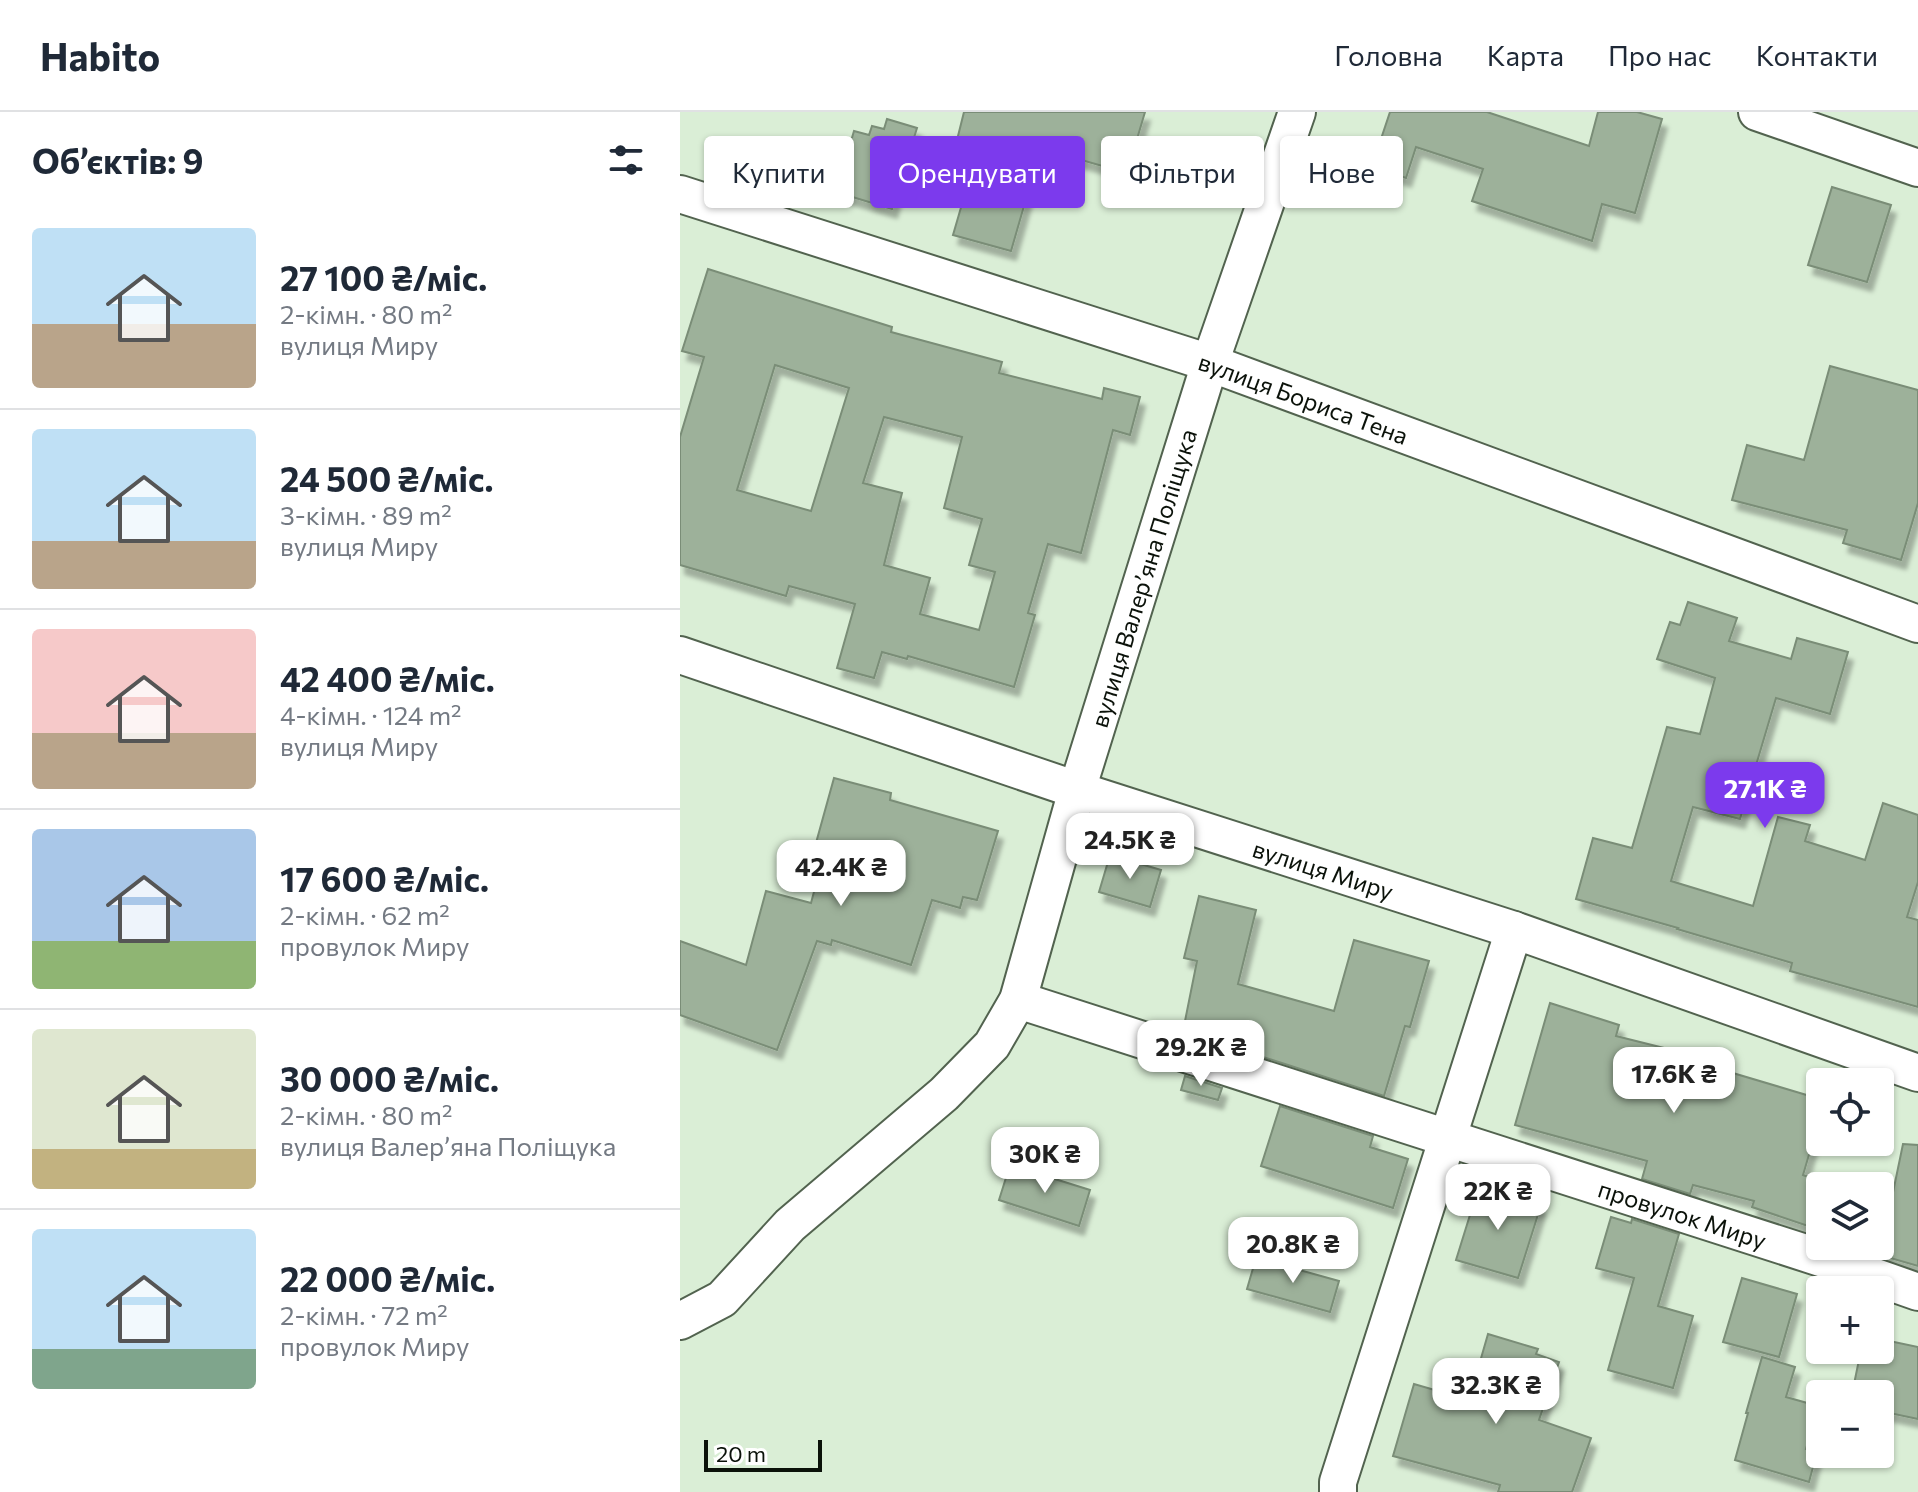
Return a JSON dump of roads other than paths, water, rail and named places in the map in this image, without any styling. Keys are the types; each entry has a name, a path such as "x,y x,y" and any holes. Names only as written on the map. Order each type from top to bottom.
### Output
{"street":[{"name":"вулиця Валерʼяна Поліщука","path":"680,1321 722,1299 790,1225 944,1094 992,1045 1018,1000 1077,790 1210,363 1297,112"},
{"path":"1757,112 1918,168"},
{"name":"вулиця Бориса Тена","path":"680,194 1210,363 1918,624"},
{"name":"вулиця Миру","path":"680,655 1077,790 1514,930 1918,1073"},
{"path":"1338,1492 1338,1482 1514,930"},
{"name":"провулок Миру","path":"1018,1000 1918,1292"}]}
